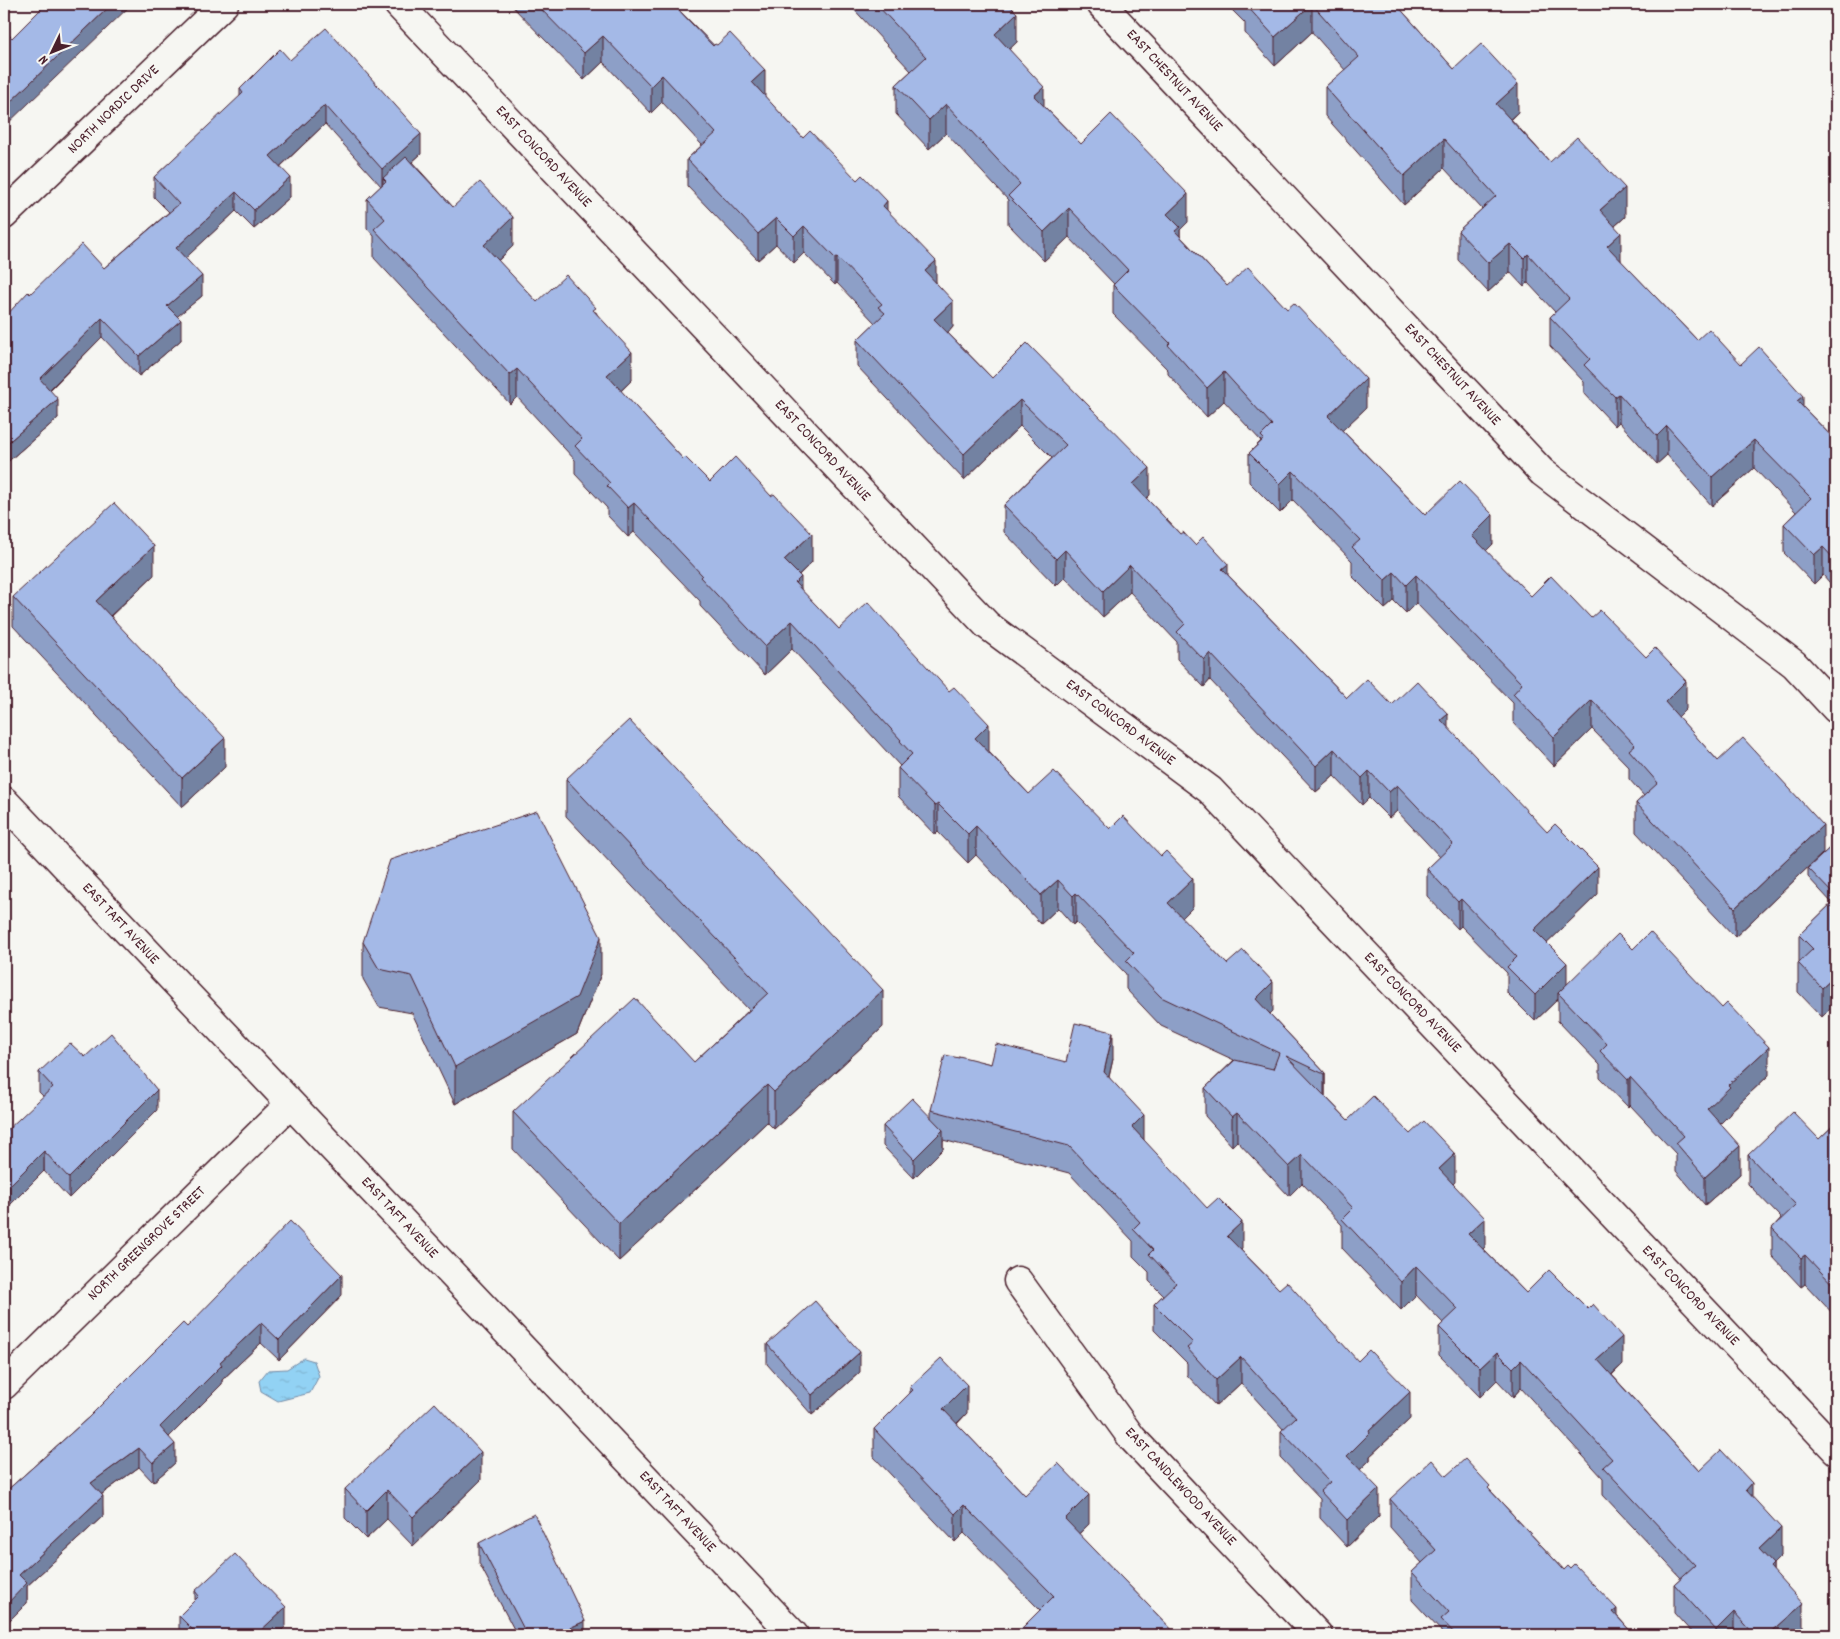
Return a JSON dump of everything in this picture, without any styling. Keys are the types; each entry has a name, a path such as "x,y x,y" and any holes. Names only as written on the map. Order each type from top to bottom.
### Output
{"street":[{"name":"NORTH NORDIC DRIVE","path":"4,215 224,4"},
{"name":"EAST CONCORD AVENUE","path":"398,4 987,626 1210,790 1836,1450"},
{"name":"EAST CHESTNUT AVENUE","path":"1101,4 1542,472 1794,664 1836,709"},
{"name":"EAST TAFT AVENUE","path":"4,801 794,1635"},
{"name":"NORTH GREENGROVE STREET","path":"4,1385 290,1104"},
{"name":"EAST CANDLEWOOD AVENUE","path":"1018,1281 1132,1438 1318,1635"}],"water":[{"path":"304,1358 314,1361 319,1376 310,1393 278,1401 261,1391 259,1381 268,1370 287,1369"}],"building":[{"path":"46,4 112,4 4,108 4,36 7,33 12,38"},
{"path":"536,4 673,4 713,46 717,45 730,33 765,70 752,82 803,138 810,131 857,180 862,175 887,201 883,206 936,261 925,271 953,301 934,319 992,378 1027,343 1150,468 1133,484 1180,534 1183,532 1195,545 1203,537 1228,564 1222,569 1347,698 1367,679 1392,705 1417,681 1448,714 1441,720 1547,832 1555,824 1598,867 1534,930 1567,963 1535,995 1507,967 1517,957 1461,899 1458,902 1427,869 1453,844 1397,785 1389,792 1369,771 1362,778 1334,749 1316,766 1210,653 1204,660 1177,632 1185,624 1130,565 1103,591 1065,550 1056,559 1004,505 1066,445 1020,400 964,454 857,340 885,313 878,307 882,304 804,226 794,236 776,218 758,234 687,159 716,133 662,75 651,86 603,36 584,53"},
{"path":"876,4 1008,4 1017,13 995,34 1044,87 1034,96 1081,144 1111,114 1188,194 1167,214 1180,227 1175,231 1227,286 1248,267 1287,309 1294,303 1366,379 1328,416 1425,515 1460,481 1493,515 1472,536 1531,596 1551,576 1591,618 1600,610 1646,657 1655,648 1686,681 1665,702 1718,761 1743,738 1823,825 1735,908 1636,803 1658,783 1629,750 1635,745 1592,700 1554,737 1513,694 1522,684 1416,575 1406,585 1394,572 1385,580 1352,547 1360,540 1293,471 1280,484 1249,453 1264,439 1261,436 1272,425 1224,372 1207,388 1168,345 1170,343 1113,285 1128,270 1069,208 1044,232 1008,196 1020,184 946,104 929,120 896,85 926,57"},
{"path":"1245,4 1312,4 1275,37"},
{"path":"1312,4 1396,4 1454,69 1481,44 1518,84 1496,104 1550,162 1577,137 1625,188 1600,210 1621,233 1607,246 1697,340 1709,329 1741,364 1759,347 1803,396 1797,401 1836,441 1836,561 1823,547 1814,555 1784,524 1811,498 1754,440 1712,477 1667,426 1657,436 1619,394 1615,397 1584,365 1590,359 1550,317 1569,299 1528,254 1524,258 1510,244 1488,263 1458,231 1496,196 1444,139 1404,176 1325,87 1359,57"},
{"path":"326,28 421,134 382,169 325,105 270,156 290,177 254,210 236,192 176,248 202,276 167,306 181,320 139,356 102,318 40,379 58,399 4,446 4,318 28,292 30,294 82,244 104,268 179,204 154,177 243,93 240,89 280,49 290,60"},
{"path":"406,157 453,207 480,182 513,217 484,245 537,302 566,275 596,308 593,310 632,352 607,375 683,459 685,457 710,482 735,457 771,496 774,494 812,534 784,560 801,577 795,583 839,629 868,602 949,691 954,687 989,724 975,738 1029,794 1054,771 1110,829 1123,816 1161,856 1166,851 1193,879 1168,903 1227,964 1243,950 1273,982 1256,999 1325,1073 1286,1056 1348,1120 1373,1096 1410,1134 1424,1121 1455,1154 1439,1169 1485,1218 1468,1234 1526,1293 1549,1270 1588,1309 1593,1304 1622,1337 1597,1359 1699,1471 1721,1450 1752,1483 1746,1490 1781,1528 1759,1549 1773,1564 1770,1567 1803,1604 1768,1635 1755,1635 1734,1612 1716,1630 1674,1584 1695,1565 1603,1467 1612,1459 1521,1360 1513,1368 1497,1352 1480,1368 1439,1327 1458,1309 1416,1266 1401,1282 1342,1219 1353,1208 1302,1155 1289,1167 1237,1113 1232,1117 1205,1088 1235,1060 1273,1069 1279,1053 1161,997 1126,961 1134,953 1076,893 1073,896 1058,880 1041,895 976,826 968,834 938,804 935,806 898,768 912,754 792,621 765,646 700,577 702,575 634,503 628,508 607,486 610,483 575,446 582,439 517,369 510,375 374,229 385,219 367,199 386,181 383,178"},
{"path":"114,503 154,546 96,601 225,738 182,778 13,597"},
{"path":"629,720 883,990 774,1092 767,1085 619,1224 513,1112 635,998 694,1062 768,993 566,779"},
{"path":"537,811 601,937 577,997 455,1067 412,976 379,969 363,942 390,860"},
{"path":"1836,842 1836,895 1835,896 1808,868"},
{"path":"1836,899 1836,975 1822,988 1798,963 1813,949 1799,935"},
{"path":"1650,932 1722,1008 1727,1003 1769,1047 1728,1085 1730,1087 1707,1109 1740,1146 1705,1177 1676,1143 1684,1136 1630,1077 1628,1080 1600,1051 1607,1044 1558,993 1618,934 1633,949"},
{"path":"1075,1023 1113,1032 1104,1072 1144,1115 1132,1127 1207,1208 1218,1198 1242,1222 1227,1236 1279,1289 1287,1282 1358,1361 1369,1350 1410,1392 1369,1431 1370,1433 1347,1456 1379,1489 1347,1520 1320,1491 1330,1482 1281,1431 1296,1417 1241,1357 1216,1380 1187,1348 1193,1343 1154,1304 1176,1283 1149,1254 1153,1250 1133,1229 1140,1222 1069,1146 931,1110 945,1055 959,1058 959,1056 991,1064 996,1044 1066,1062"},
{"path":"111,1033 157,1090 69,1178 44,1151 4,1191 4,1133 53,1087 39,1072 70,1043 85,1057"},
{"path":"912,1098 943,1130 914,1159 883,1126"},
{"path":"1793,1112 1819,1139 1836,1123 1836,1288 1805,1255 1801,1258 1772,1228 1796,1205 1748,1155"},
{"path":"290,1221 342,1275 279,1340 261,1323 220,1362 222,1365 160,1427 175,1444 153,1463 139,1448 91,1483 103,1496 19,1575 27,1583 6,1605 4,1602 4,1493 88,1418 183,1323 187,1327"},
{"path":"815,1301 860,1352 812,1395 767,1344"},
{"path":"941,1358 967,1385 943,1409 1025,1495 1058,1463 1089,1495 1065,1519 1177,1635 1015,1635 1054,1596 964,1505 955,1514 874,1429 913,1390 910,1387"},
{"path":"435,1403 481,1452 413,1517 387,1490 366,1511 345,1489"},
{"path":"1465,1459 1490,1486 1488,1488 1564,1570 1574,1564 1617,1609 1613,1612 1634,1635 1456,1635 1441,1619 1449,1612 1412,1572 1436,1550 1390,1499 1432,1460 1446,1476"},
{"path":"534,1514 585,1621 554,1635 527,1635 479,1543"},
{"path":"235,1554 286,1607 256,1635 198,1635 179,1616 199,1596 195,1591"}]}
